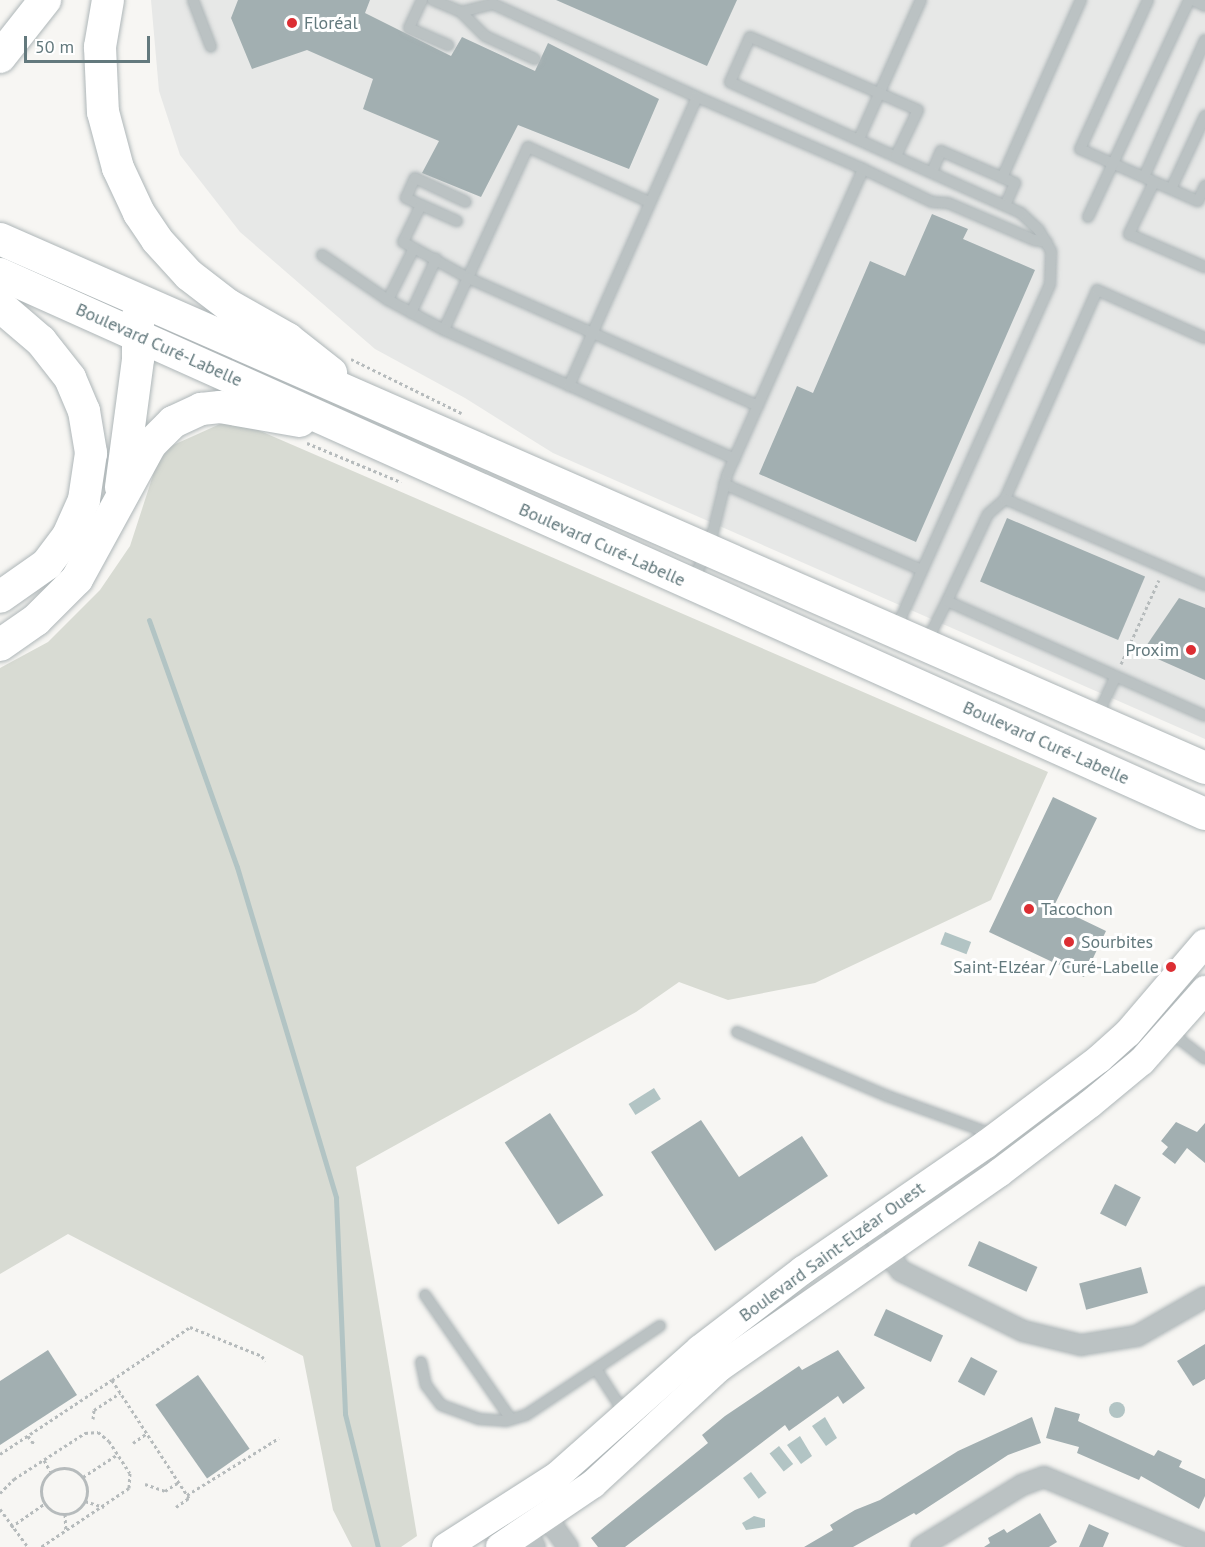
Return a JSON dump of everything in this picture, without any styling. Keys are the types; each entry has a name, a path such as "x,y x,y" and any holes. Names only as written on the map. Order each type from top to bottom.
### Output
{"main road":[{"path":"0,57 45,0"},
{"path":"108,0 100,47 103,112 118,168 139,213 189,276 228,305 288,339 364,399"},
{"name":"Boulevard Curé-Labelle","path":"0,239 708,547 1205,768"},
{"name":"Boulevard Curé-Labelle","path":"0,274 692,586 1205,813"},
{"path":"120,500 138,336 138,300"},
{"path":"0,306 41,341 70,378 84,411 91,453 84,501 68,536 47,564 0,597"},
{"path":"0,645 36,620 68,590 104,537 120,500 158,436 182,417 201,409 230,407 348,430"}],"street":[{"name":"Boulevard Saint-Elzéar Ouest","path":"500,1547 529,1519 568,1467 699,1349 867,1226 998,1136 1111,1049 1205,943"},
{"name":"Boulevard Saint-Elzéar Ouest","path":"447,1547 529,1519 608,1471 708,1376 1054,1132 1120,1081 1170,1032 1205,990"},
{"path":"867,1226 901,1271 1023,1331 1081,1345 1137,1336 1205,1297"},
{"path":"921,1547 1022,1485 1044,1477 1205,1544"},
{"path":"529,1519 568,1547"}],"lane":[{"path":"193,0 211,47"},
{"path":"422,0 409,28 448,45"},
{"path":"433,0 461,12 485,36 535,59"},
{"path":"858,139 921,0"},
{"path":"1002,178 1081,0"},
{"path":"1148,0 1080,149 1198,201 1205,186"},
{"path":"1088,217 1191,0 1205,6"},
{"path":"461,12 493,4 932,202 948,203 1034,240 1047,242"},
{"path":"895,631 1050,284 1053,259 1047,242 1030,221 1005,205 730,82 750,37 918,110 897,156"},
{"path":"1205,40 1129,234 1205,267"},
{"path":"569,386 697,97"},
{"path":"1171,189 1205,116"},
{"path":"444,330 528,147 650,202"},
{"path":"932,172 941,151 1015,183 1005,205"},
{"path":"692,586 708,547 724,484 863,169"},
{"path":"456,221 406,198 415,178 466,202"},
{"path":"421,205 403,242 468,278 758,406"},
{"path":"388,300 414,248"},
{"path":"322,255 388,300 444,330 735,459"},
{"path":"411,313 436,259"},
{"path":"925,645 988,514 1005,499 1097,290 1205,338"},
{"path":"724,484 922,570"},
{"path":"1005,499 1205,585"},
{"path":"947,601 1205,716"},
{"path":"1095,720 1116,676"},
{"path":"737,1032 887,1096 998,1136"},
{"path":"1170,1032 1205,1059"},
{"path":"425,1294 511,1419"},
{"path":"421,1362 426,1385 441,1405 479,1419 511,1419 526,1415 660,1326"},
{"path":"596,1369 626,1415"}],"path":[{"path":"1127,652 1160,579"},
{"path":"0,1454 190,1327 265,1361"},
{"path":"112,1380 189,1498 176,1507"},
{"path":"93,1419 94,1410 120,1393"},
{"path":"0,1492 44,1460 91,1431 104,1436 118,1454 130,1473 129,1488 104,1507 41,1547"},
{"path":"133,1443 147,1434"},
{"path":"28,1435 34,1444"},
{"path":"187,1495 279,1438"},
{"path":"83,1477 118,1454"},
{"path":"44,1460 51,1471"},
{"path":"66,1467 83,1477 87,1489 85,1500 77,1510 65,1514 56,1513 44,1504 42,1483 51,1471 66,1467"},
{"path":"144,1484 165,1491 178,1482"},
{"path":"85,1500 104,1507"},
{"path":"11,1527 44,1504"},
{"path":"0,1509 11,1527 28,1547"},
{"path":"65,1514 66,1531"}],"shaded area":[{"path":"151,0 1205,0 1205,739 553,453 465,398 375,349 240,232 180,155 159,91"},
{"path":"242,423 1048,772 991,900 815,983 728,1000 679,982 636,1012 356,1167 417,1536 401,1547 352,1547 333,1510 303,1356 68,1234 0,1274 0,668 48,642 100,590 130,546 157,463 171,446 220,424"},
{"path":"945,932 971,942 966,954 940,944"},
{"path":"654,1088 661,1099 635,1115 629,1104"},
{"path":"1117,1402 1125,1410 1117,1418 1109,1410"},
{"path":"825,1417 837,1438 826,1446 812,1426"},
{"path":"800,1436 812,1456 801,1464 787,1445"},
{"path":"779,1446 793,1464 784,1472 770,1453"},
{"path":"751,1472 767,1493 759,1499 743,1478"},
{"path":"754,1516 765,1519 765,1527 746,1530 742,1523"}],"building":[{"path":"238,0 370,0 365,13 451,56 462,37 535,71 548,43 659,99 629,169 518,125 481,197 422,173 439,141 363,109 373,79 307,50 252,69 231,18"},
{"path":"556,0 737,0 707,66"},
{"path":"932,214 968,229 963,239 1035,270 916,542 759,474 797,386 813,393 870,261 905,276"},
{"path":"1007,518 1145,577 1118,640 980,582"},
{"path":"1179,598 1205,608 1205,680 1142,652"},
{"path":"1053,797 1097,818 1054,906 1106,931 1084,977 989,932"},
{"path":"550,1113 603,1195 558,1225 505,1142"},
{"path":"701,1120 739,1177 802,1136 828,1176 715,1251 651,1152"},
{"path":"1176,1122 1197,1132 1205,1123 1205,1163 1187,1148 1175,1164 1162,1154 1168,1147 1161,1141"},
{"path":"1115,1184 1141,1197 1126,1227 1100,1213"},
{"path":"979,1241 1037,1267 1026,1292 968,1266"},
{"path":"1141,1267 1148,1293 1086,1310 1079,1284"},
{"path":"886,1309 943,1336 931,1362 874,1335"},
{"path":"1205,1344 1205,1379 1193,1386 1177,1361"},
{"path":"48,1350 77,1395 0,1445 0,1381"},
{"path":"838,1350 865,1388 843,1404 838,1396 789,1431 785,1425 625,1547 598,1547 591,1538 708,1443 702,1435 725,1416 799,1366 802,1370"},
{"path":"971,1357 997,1371 984,1396 958,1382"},
{"path":"198,1375 250,1449 207,1479 155,1405"},
{"path":"1055,1407 1080,1414 1078,1421 1154,1456 1158,1450 1182,1461 1179,1467 1205,1479 1205,1496 1199,1509 1141,1476 1139,1480 1077,1453 1079,1447 1046,1438"},
{"path":"1032,1417 1041,1443 1008,1455 916,1515 914,1513 853,1547 804,1547 833,1530 830,1525 855,1510 880,1500 958,1451"},
{"path":"1040,1513 1057,1542 1049,1547 984,1547 990,1543 988,1538 1004,1529 1007,1533"},
{"path":"1089,1524 1109,1533 1103,1547 1079,1547"}],"waterway":[{"path":"149,620 237,867 336,1198 345,1414 378,1547"}],"place":[{"name":"Floréal","path":"292,23"},
{"name":"Proxim","path":"1191,650"},
{"name":"Tacochon","path":"1029,909"},
{"name":"Sourbites","path":"1069,942"},
{"name":"Saint-Elzéar / Curé-Labelle","path":"1171,967"}]}
